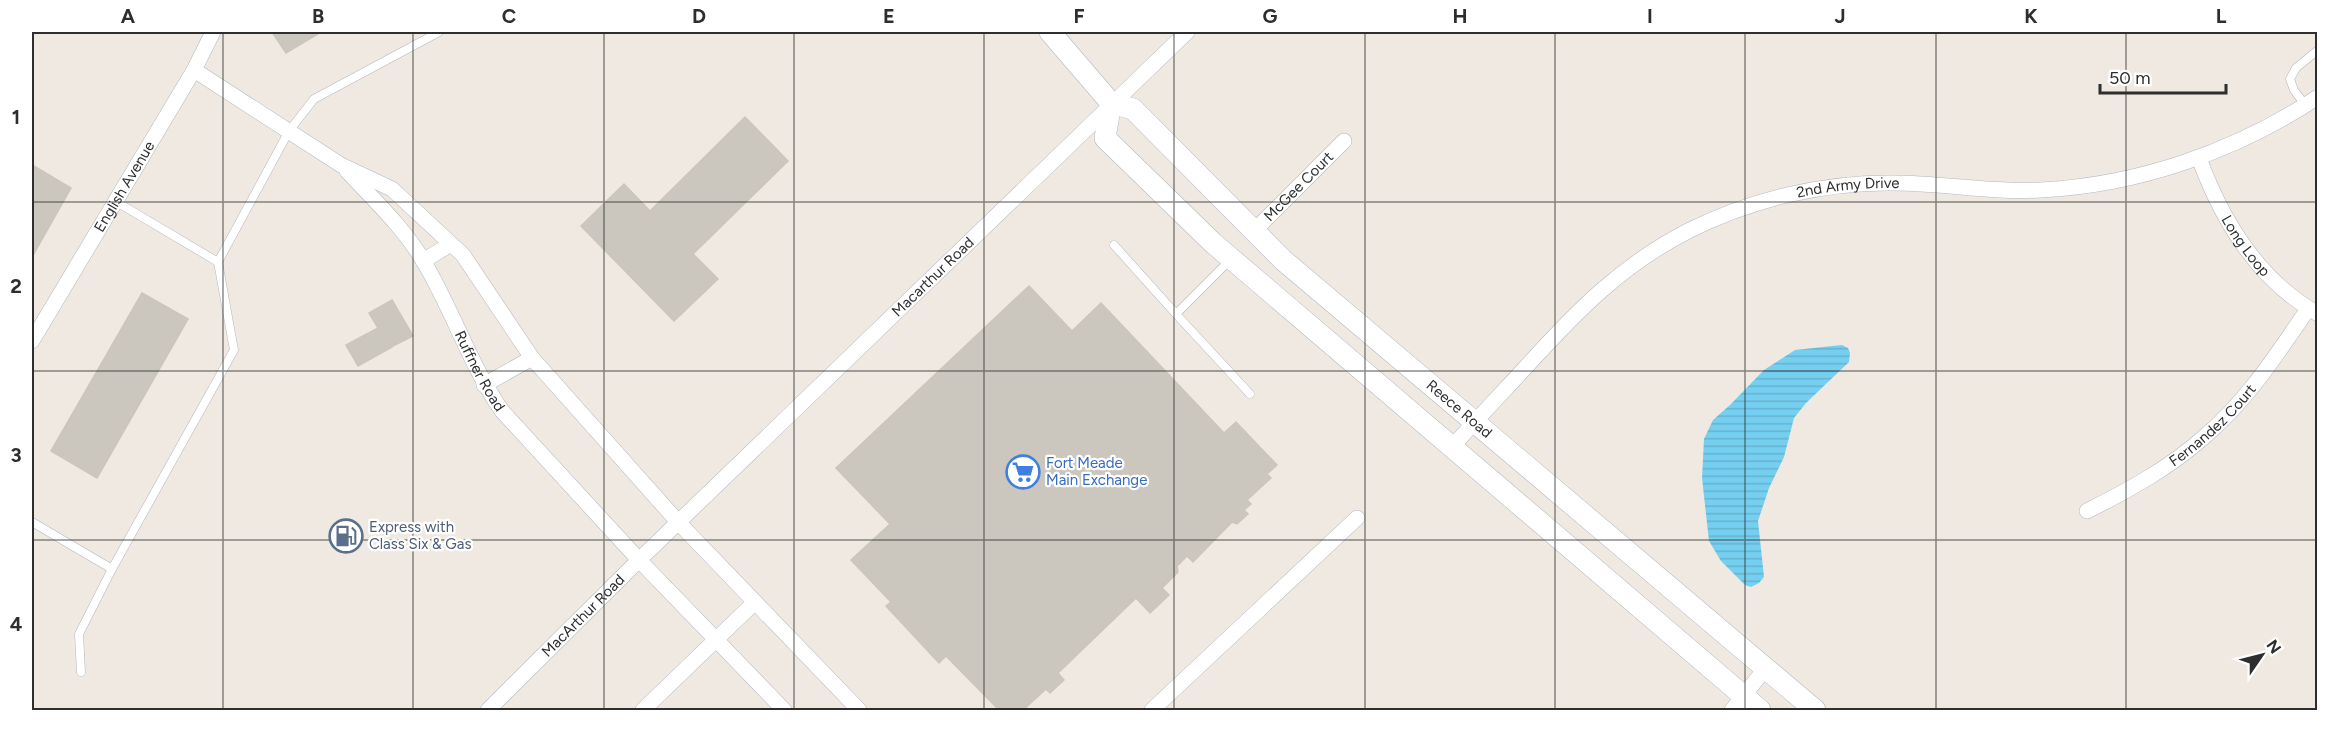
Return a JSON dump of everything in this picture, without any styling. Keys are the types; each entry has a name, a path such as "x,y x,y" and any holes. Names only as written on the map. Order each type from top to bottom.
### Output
{"street":[{"name":"English Avenue","path":"32,341 194,70 213,32"},
{"name":"Reece Road","path":"1050,32 1111,103 1133,109 1282,260 1815,711"},
{"name":"Macarthur Road","path":"678,522 1187,32"},
{"name":"Ruffner Road","path":"194,70 341,165 392,189 463,255 532,358 678,522 860,711"},
{"name":"2nd Army Drive","path":"1452,447 1565,324 1612,280 1669,242 1712,220 1756,203 1823,188 1893,183 2009,191 2106,183 2199,158 2266,128 2311,101"},
{"path":"1111,103 1106,138 1231,259 1452,447 1737,704 1760,711"},
{"name":"McGee Court","path":"1254,231 1344,141"},
{"name":"Long Loop","path":"2199,158 2220,209 2239,241 2260,267 2283,289 2313,311"},
{"name":"Ruffner Road","path":"341,165 387,213 423,261 484,385 502,411 639,560 784,711"},
{"path":"423,261 451,244"},
{"name":"Fernandez Court","path":"2087,511 2127,491 2163,469 2205,437 2247,394 2313,311"},
{"path":"484,385 532,358"},
{"path":"1152,711 1357,518"},
{"name":"MacArthur Road","path":"488,711 678,522"},
{"path":"643,711 755,602"},
{"path":"1737,704 1765,669"}],"lane":[{"path":"81,672 79,634 112,569 234,350 218,262 289,131 314,99 439,32"},
{"path":"2311,101 2294,90 2290,79 2296,68 2318,50"},
{"path":"115,201 218,262"},
{"path":"1114,245 1250,394"},
{"path":"1176,314 1231,259"},
{"path":"32,522 112,569"}],"water":[{"path":"1842,345 1848,348 1849,362 1806,403 1794,418 1784,457 1769,488 1758,521 1764,577 1751,587 1745,585 1721,561 1709,541 1702,478 1704,439 1713,420 1764,370 1795,350"}],"building":[{"path":"272,32 321,32 286,53"},
{"path":"745,117 788,161 693,254 718,279 674,321 581,226 624,184 650,211"},
{"path":"32,165 71,188 32,257"},
{"path":"1029,286 1072,331 1101,303 1224,433 1236,422 1277,465 1267,474 1271,478 1247,500 1251,504 1244,510 1248,514 1237,524 1232,522 1193,562 1187,556 1177,566 1178,572 1162,588 1169,595 1150,613 1136,598 1058,673 1064,680 1050,693 1046,689 1023,710 999,710 946,656 939,663 886,606 891,602 851,560 890,524 836,468"},
{"path":"142,293 188,319 97,478 51,451"},
{"path":"392,300 413,336 393,346 390,345 392,347 358,366 346,345 378,328 369,313"}],"place":[{"name":"Fort Meade Main Exchange","path":"1023,472"},
{"name":"Express with Class Six & Gas","path":"346,536"}]}
